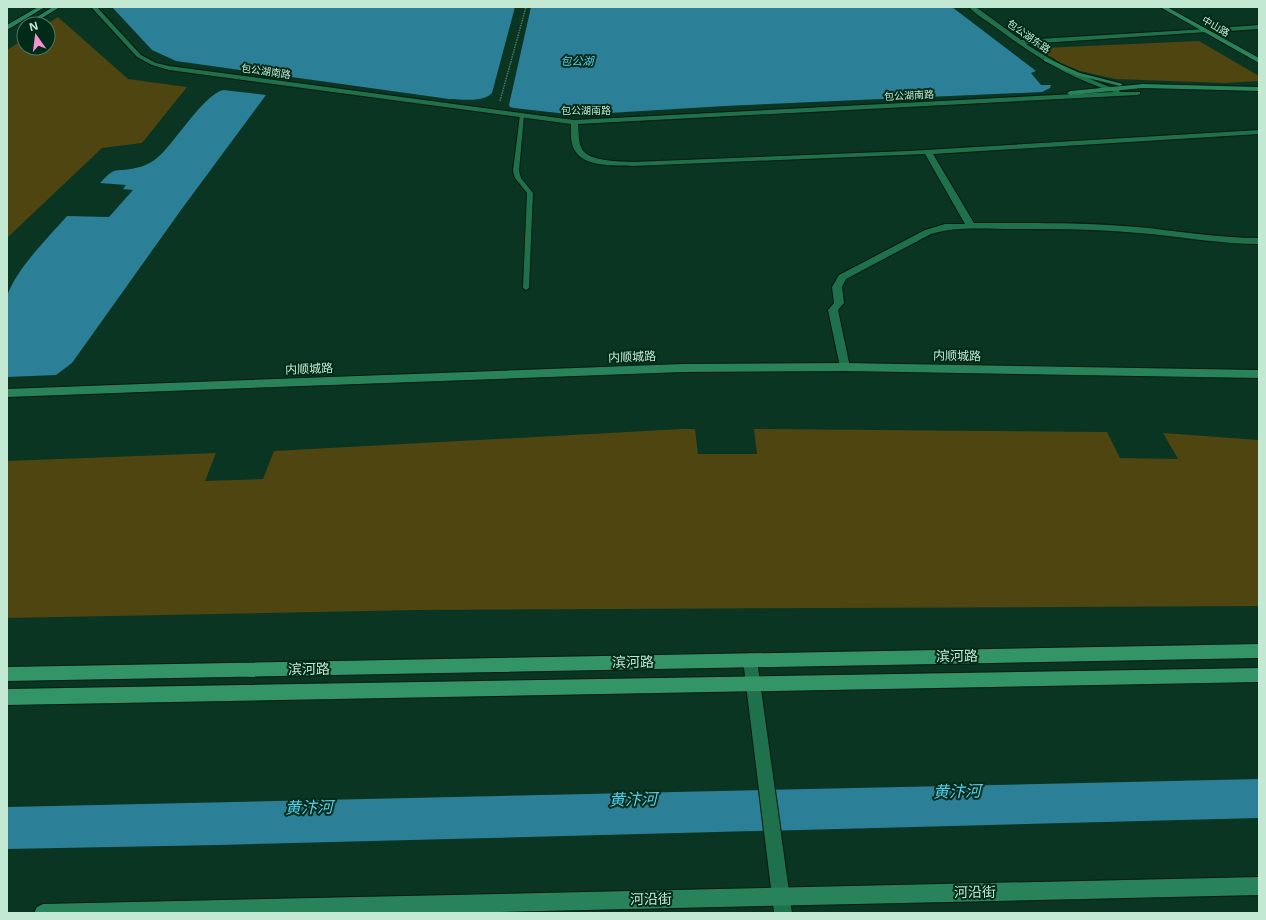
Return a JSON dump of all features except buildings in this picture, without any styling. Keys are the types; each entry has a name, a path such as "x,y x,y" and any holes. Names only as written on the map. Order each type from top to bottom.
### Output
{"main road":[{"name":"滨河路","path":"7,674 1259,651"},
{"name":"滨河路","path":"7,697 1259,675"}],"street":[{"path":"7,28 42,7"},
{"path":"42,16 57,7"},
{"name":"包公湖南路","path":"94,7 139,56 154,64 164,67 497,113 574,122 1138,93 1259,95"},
{"name":"包公湖东路","path":"972,7 1020,42 1058,67 1074,85 1073,91 1070,93"},
{"name":"中山路","path":"1163,7 1259,61"},
{"name":"中山路","path":"1174,7 1259,55"},
{"path":"1215,30 1259,27"},
{"path":"1020,42 1206,31"},
{"path":"1058,67 1083,84 1087,91"},
{"path":"1058,67 1108,82 1143,86 1259,89"},
{"path":"1070,74 1108,89 1138,93"},
{"path":"1052,97 1070,93 1143,86"},
{"path":"1080,96 1085,94 1087,91"},
{"path":"574,122 578,149 582,154 603,162 633,164 928,152 1259,132"},
{"path":"928,152 971,226"},
{"path":"845,367 833,310 839,303 837,287 842,276 928,232 945,227 1075,226 1138,230 1233,241 1259,241"},
{"name":"内顺城路","path":"7,393 683,368 845,367 1259,374"},
{"path":"750,660 781,897"},
{"name":"河沿街","path":"43,913 1259,886"}],"lane":[{"path":"522,116 516,171 517,178 530,193 526,288"}],"path":[{"path":"497,113 526,7"}],"shaded area":[{"path":"58,17 128,79 187,87 142,143 102,148 7,238 7,50 16,44 16,56 56,56 56,18"},
{"path":"1199,41 1259,76 1259,81 1225,83 1115,79 1080,71 1061,63 1039,50 1043,48"},
{"path":"695,429 698,454 757,454 754,429 1107,432 1120,458 1178,459 1163,433 1259,440 1259,606 417,610 7,618 7,461 216,453 205,481 263,479 274,451"}],"water":[{"path":"112,7 515,7 492,93 483,98 472,100 449,99 176,61 152,50"},
{"name":"包公湖","path":"531,7 952,7 1036,71 1031,73 1041,85 1051,85 1050,88 1042,92 725,106 576,115 514,108 510,107 509,105"},
{"path":"223,90 266,95 181,210 72,363 56,375 7,377 7,296 11,286 25,265 67,216 109,217 133,190 123,189 126,185 100,183 114,171 137,168 157,158 206,101"},
{"name":"黄汴河","path":"1259,779 1259,818 218,845 7,849 7,807"}]}
